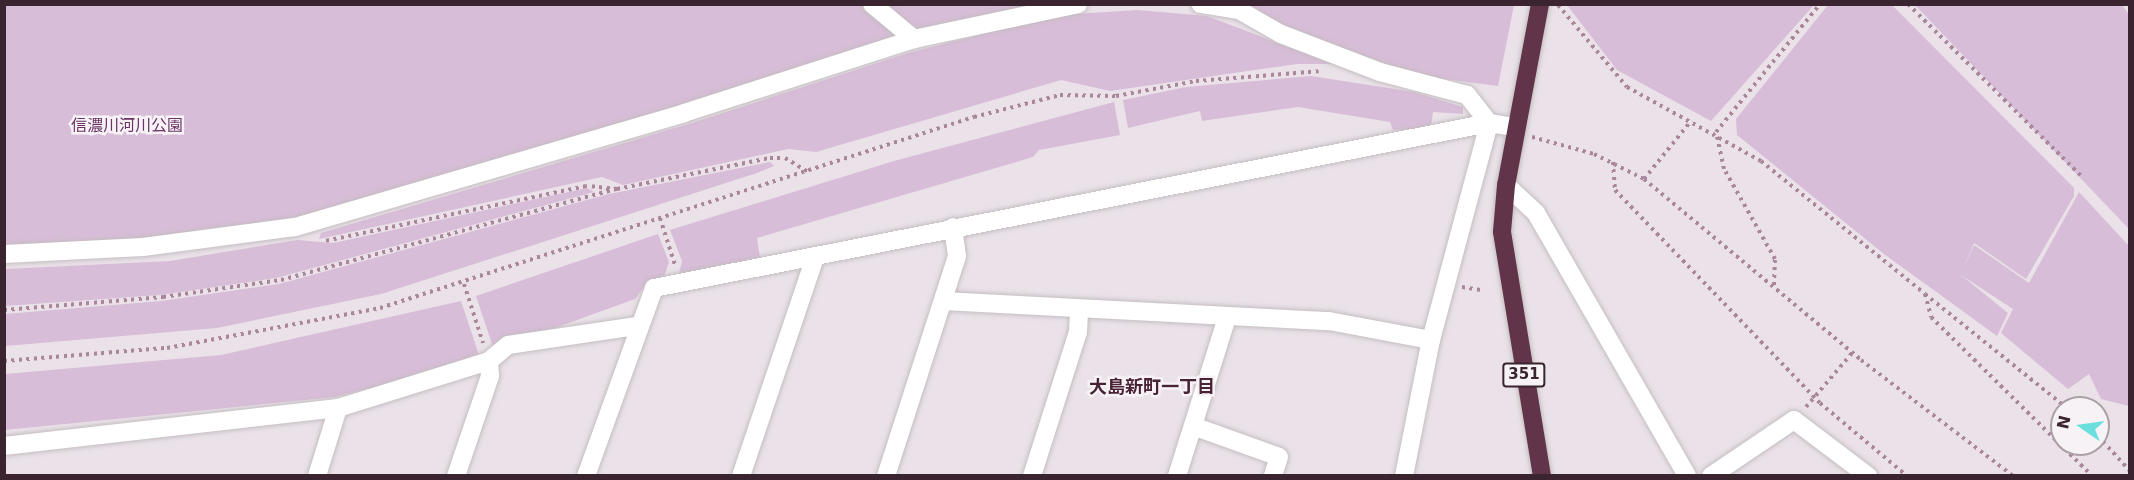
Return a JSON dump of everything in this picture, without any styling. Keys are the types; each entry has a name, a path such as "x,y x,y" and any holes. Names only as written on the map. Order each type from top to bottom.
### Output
{"highway":[{"name":"351","path":"1540,4 1525,81 1523,132 1506,185 1505,274 1542,476"}],"street":[{"path":"872,4 914,39"},
{"path":"4,254 143,247 295,227 684,113 914,39 1078,4"},
{"path":"1200,4 1239,10 1281,34 1380,72 1467,95 1489,123"},
{"path":"1404,476 1431,340 1489,123"},
{"path":"586,476 636,326 654,288 815,257 953,227 1489,123 1523,132"},
{"path":"1506,185 1536,213 1688,476"},
{"path":"886,476 957,256 953,227"},
{"path":"741,476 815,257"},
{"path":"943,301 1315,321 1431,340"},
{"path":"1032,476 1078,332 1079,310"},
{"path":"1177,476 1227,317"},
{"path":"4,446 338,408 489,361 508,345 636,326"},
{"path":"456,476 490,376 489,361"},
{"path":"317,476 338,408"},
{"path":"1711,476 1794,420 1868,476"},
{"path":"1193,426 1279,457 1273,476"}],"path":[{"path":"1558,4 1611,74 1691,121 1716,132 1761,161 2052,396"},
{"path":"1716,132 1820,4"},
{"path":"1908,4 2082,177"},
{"path":"4,361 244,337 464,284 808,171 1060,95 1116,96 1196,81 1327,72"},
{"path":"1644,179 1691,121"},
{"path":"1523,132 1613,162 1644,179 1852,353 2013,476"},
{"path":"1716,132 1724,168 1775,259 1774,286"},
{"path":"4,310 163,297 281,280 617,189 770,158 785,158 808,171"},
{"path":"1613,162 1615,190 1814,397 1907,476"},
{"path":"295,227 315,242 586,186 617,189"},
{"path":"660,218 676,260 671,283"},
{"path":"464,284 489,361"},
{"path":"1462,287 1482,290"},
{"path":"1925,294 1931,317 2092,476"},
{"path":"1804,410 1852,353"},
{"path":"2110,449 2130,471"}],"green space":[{"name":"信濃川河川公園","path":"4,5 1078,5 1019,13 295,227 5,254"},
{"path":"1252,5 1514,5 1498,86 1429,77 1382,63 1273,22"},
{"path":"1567,5 1814,5 1711,121 1617,70"},
{"path":"1828,5 1892,5 2074,188 2074,196 2026,279 1974,243 1963,269 1974,245 2029,283 2079,192 2129,246 2129,406 2110,401 2110,396 2100,396 2089,374 2068,389 2001,333 2013,309 1961,275 2008,313 1997,336 1884,254 1737,135 1736,119"},
{"path":"1915,5 2122,5 2130,16 2129,229"},
{"path":"1138,10 1207,16 1333,64 1297,64 1110,91 1061,80 816,152 788,149 623,185 602,177 319,239 321,233 692,123 908,53 1058,15"},
{"path":"1311,76 1414,92 1463,107 1463,114 1433,112 1431,128 1393,130 1390,122 1298,107 1202,121 1200,111 1128,128 1123,100 1186,87"},
{"path":"1114,102 1120,135 1039,150 1033,157 757,238 760,258 678,277 682,261 670,230 894,161"},
{"path":"770,162 774,166 757,173 381,294 217,328 5,346 5,314 161,301 279,284 609,194"},
{"path":"587,188 594,192 276,278 160,295 5,306 5,269 170,261 297,240 333,243"},
{"path":"658,234 669,262 664,277 647,283 635,299 494,350 476,296"},
{"path":"461,301 479,355 387,384 335,397 5,430 5,374 221,355"}],"district":[{"name":"大島新町一丁目","path":"1152,387"}]}
